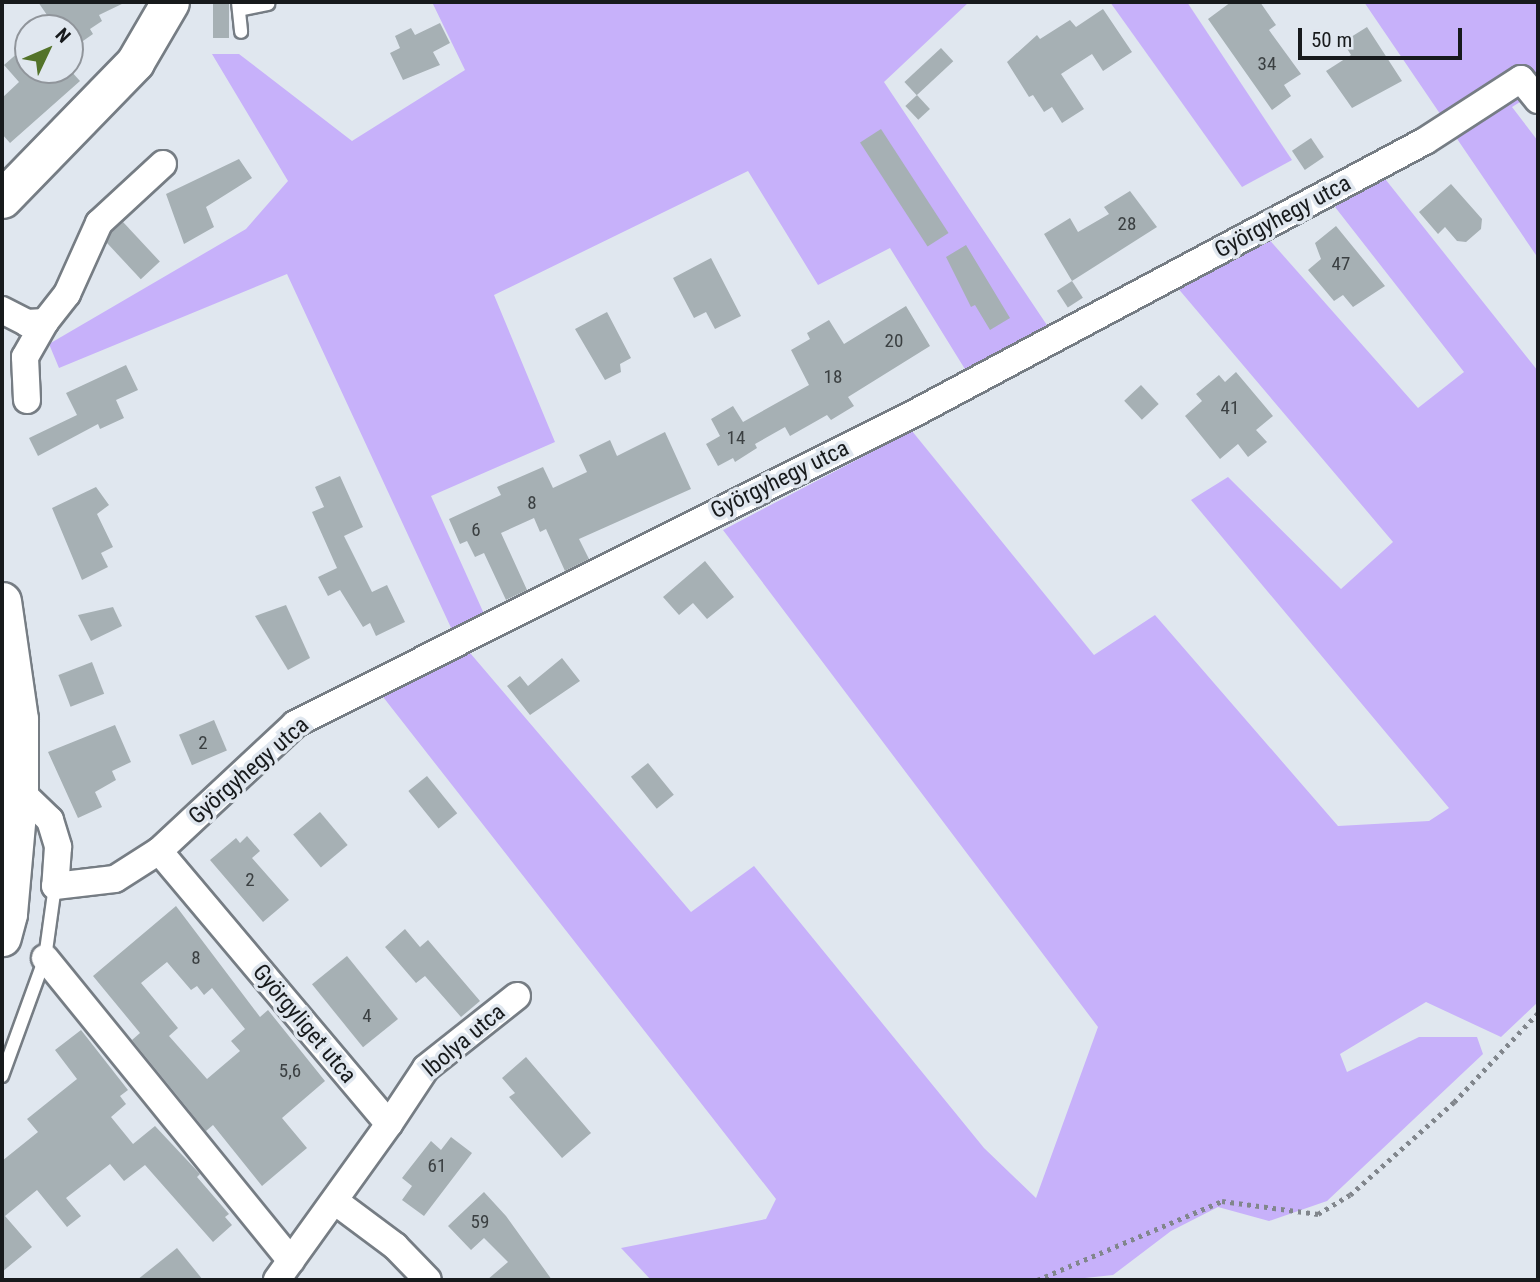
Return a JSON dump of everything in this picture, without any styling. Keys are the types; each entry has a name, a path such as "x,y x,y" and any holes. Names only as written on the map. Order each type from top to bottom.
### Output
{"main road":[{"path":"2,199 135,62 170,2"},
{"path":"2,601 19,719 19,790 8,914 2,937"}],"street":[{"name":"Györgyhegy utca","path":"55,886 115,879 159,851 295,724 913,414 1424,141 1521,79 1538,100"},
{"path":"27,400 26,357 45,322 67,294 99,223 163,164"},
{"path":"2,310 27,323 45,322"},
{"path":"19,790 50,820 58,847 55,886"},
{"name":"Györgyliget utca","path":"159,851 389,1124"},
{"path":"45,958 284,1271 336,1202 389,1124"},
{"name":"Ibolya utca","path":"389,1124 426,1068 517,996"},
{"path":"336,1202 395,1246 428,1280"}],"lane":[{"path":"241,32 238,6 268,4"},
{"path":"2,1076 45,958 55,886"}],"path":[{"path":"1037,1280 1223,1201 1318,1214 1350,1195 1454,1102 1538,1013"}],"shaded area":[{"path":"432,2 969,2 884,82 1063,349 981,395 890,248 818,285 748,171 494,295 555,442 431,496 485,616 453,633 691,912 754,866 984,1148 1036,1198 1098,1027 723,530 912,431 1094,655 1155,615 1338,826 1429,821 1449,808 1191,500 1228,477 1341,589 1393,542 1176,286 1266,236 1418,408 1464,372 1335,207 1378,170 1538,371 1538,1002 1501,1037 1426,1002 1340,1054 1347,1072 1419,1037 1477,1037 1483,1054 1327,1201 1269,1221 1218,1207 1171,1231 1113,1275 1066,1280 651,1280 621,1248 766,1219 776,1199 380,693 453,632 287,274 59,368 49,344 246,229 288,181 212,54 239,54 352,141 465,70"},
{"path":"1110,2 1187,2 1292,160 1242,187"},
{"path":"1364,2 1538,2 1538,99 1533,94 1512,107 1538,141 1538,258"}],"building":[{"path":"38,2 126,2 99,15 102,21 90,29 93,34 84,40 84,14 46,14"},
{"path":"213,2 229,2 229,38 213,38"},
{"path":"1231,2 1260,2 1276,25 1269,30 1301,74 1284,85 1291,96 1272,110 1208,19"},
{"path":"1103,9 1132,52 1103,71 1092,54 1061,74 1084,109 1062,123 1052,107 1044,112 1033,95 1029,97 1007,62 1037,35 1040,39 1070,20 1076,27"},
{"path":"440,23 450,43 433,52 440,65 403,80 390,53 400,48 395,36 411,28 415,35"},
{"path":"1367,27 1402,81 1352,108 1326,71 1351,55 1343,42"},
{"path":"941,48 953,61 917,95 904,82"},
{"path":"14,56 14,76 4,65"},
{"path":"17,84 77,84 10,143 2,134 2,98"},
{"path":"917,95 930,109 918,120 905,106"},
{"path":"881,129 949,233 928,247 860,143"},
{"path":"1311,138 1324,157 1305,170 1292,151"},
{"path":"239,159 252,178 206,207 214,227 184,244 166,194"},
{"path":"1451,184 1482,219 1481,229 1466,242 1457,241 1445,227 1438,234 1419,212"},
{"path":"1130,191 1157,227 1072,281 1044,234 1070,218 1078,232 1109,214 1104,207"},
{"path":"123,222 160,261 141,279 104,240"},
{"path":"1336,226 1385,286 1353,307 1343,295 1334,301 1308,270 1321,259 1315,243"},
{"path":"966,245 1010,318 990,330 975,305 971,307 946,257"},
{"path":"711,258 741,316 715,329 706,312 694,318 673,278"},
{"path":"1072,281 1083,298 1068,308 1057,291"},
{"path":"906,306 930,346 848,397 854,406 831,420 827,415 790,436 785,427 755,444 757,448 735,462 733,458 718,466 706,444 720,436 711,419 733,406 743,422 809,385 791,350 810,339 807,333 829,320 844,344"},
{"path":"607,312 631,358 620,364 621,372 605,380 575,329"},
{"path":"126,365 138,390 116,400 124,418 100,429 98,424 38,456 29,438 77,415 66,393"},
{"path":"1236,372 1273,416 1256,430 1267,442 1248,457 1238,444 1220,459 1185,416 1202,401 1196,394 1219,375 1225,382"},
{"path":"1141,385 1159,404 1142,420 1124,401"},
{"path":"665,432 691,489 579,539 589,559 565,571 546,529 540,532 534,518 501,533 527,590 506,600 484,553 475,557 467,541 460,544 449,519 501,495 497,487 543,467 553,488 587,472 579,455 610,440 617,456"},
{"path":"340,476 363,527 344,536 372,592 387,585 405,622 376,636 370,623 363,627 340,590 328,596 318,577 337,568 312,512 324,507 315,487"},
{"path":"96,487 109,505 97,514 113,547 101,553 108,567 82,580 52,508"},
{"path":"705,561 734,597 707,619 693,603 679,615 663,597"},
{"path":"286,605 310,658 288,670 255,616"},
{"path":"113,607 122,626 91,641 78,615"},
{"path":"562,658 580,681 530,715 507,686 520,676 528,686"},
{"path":"92,662 104,694 71,707 58,675"},
{"path":"214,720 227,750 192,765 179,735"},
{"path":"115,725 131,762 112,771 116,780 95,792 102,807 78,818 48,752"},
{"path":"648,763 674,795 657,809 631,777"},
{"path":"427,776 457,813 439,828 408,791"},
{"path":"320,812 348,845 321,867 293,834"},
{"path":"247,836 260,851 252,858 289,900 263,922 210,860 236,838 240,843"},
{"path":"176,906 260,1017 268,1010 325,1081 282,1118 307,1148 262,1186 213,1125 206,1131 132,1040 140,1033 93,976","holes":["167,962 191,990 197,986 204,995 212,988 245,1029 231,1041 240,1051 207,1079 169,1036 178,1028 141,983"]},
{"path":"405,929 420,947 428,940 480,1001 461,1017 425,976 416,983 385,947"},
{"path":"347,956 398,1019 363,1047 312,984"},
{"path":"81,1030 128,1090 120,1096 126,1104 111,1117 133,1144 155,1126 200,1174 197,1177 229,1214 225,1217 232,1225 213,1242 145,1165 124,1181 110,1164 66,1198 81,1216 67,1227 37,1190 5,1216 32,1247 2,1272 2,1161 38,1132 27,1119 77,1079 55,1050"},
{"path":"526,1057 591,1133 562,1158 509,1097 515,1093 502,1078"},
{"path":"451,1137 472,1153 424,1216 402,1200 412,1186 402,1178 431,1141 441,1150"},
{"path":"484,1192 506,1216 552,1280 487,1280 508,1262 484,1238 471,1250 448,1226"},
{"path":"177,1248 203,1280 137,1280"}]}
